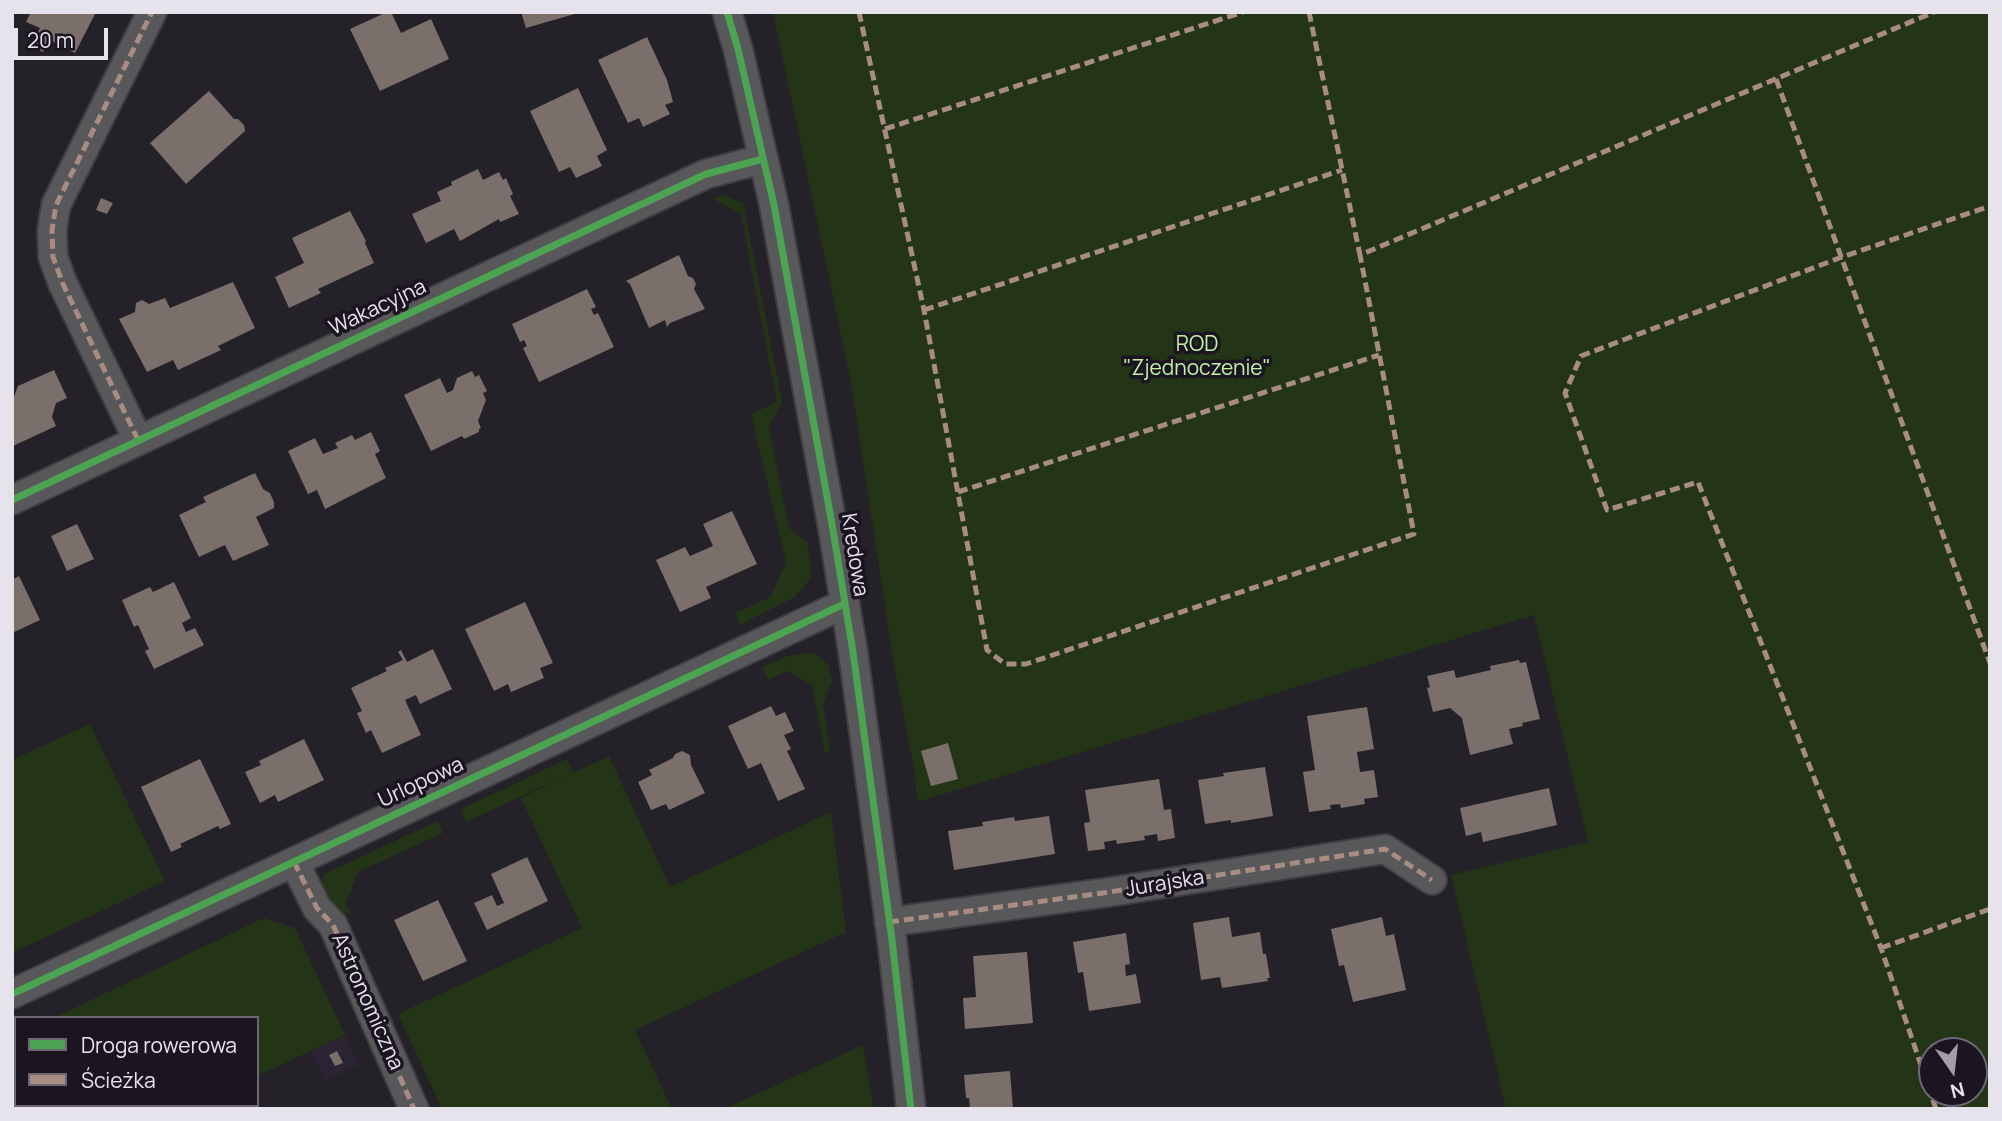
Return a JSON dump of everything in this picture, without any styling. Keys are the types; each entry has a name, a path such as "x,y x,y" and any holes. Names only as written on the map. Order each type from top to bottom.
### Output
{"street":[{"path":"138,440 63,284 53,257 52,230 56,205 152,12"},
{"name":"Kredowa","path":"727,12 774,205 844,604 889,922 911,1109"},
{"name":"Wakacyjna","path":"12,500 706,174 763,159"},
{"name":"Urlopowa","path":"12,994 844,604"},
{"name":"Jurajska","path":"889,922 1115,892 1385,849 1432,880"},
{"name":"Astronomiczna","path":"295,862 317,908 333,925 414,1109"}],"shaded area":[{"path":"345,1036 359,1065 326,1081 311,1051"}],"green space":[{"name":"ROD \"Zjednoczenie\"","path":"773,12 1990,12 1990,1109 1506,1109 1451,875 1588,842 1534,615 917,802 915,775 893,659 851,383"},
{"path":"722,195 743,203 782,401 769,427 789,528 807,542 812,568 810,579 795,597 740,625 735,613 770,597 786,563 751,414 777,402 741,214 713,199"},
{"path":"806,653 818,655 828,665 832,680 823,705 830,751 825,752 812,685 787,671 768,680 762,667 787,656"},
{"path":"90,724 165,881 12,953 12,760"},
{"path":"609,756 670,887 831,812 846,932 635,1030 672,1109 442,1109 398,1014 582,928 521,798 572,773 466,822 461,809 567,759 573,773"},
{"path":"438,821 443,833 358,872 346,904 351,914 339,914 323,890 324,874"},
{"path":"264,918 295,928 345,1035 259,1075 259,1016 57,1016"},
{"path":"12,1037 14,1107 190,1107 12,1109"},
{"path":"863,1045 874,1109 724,1109"}],"building":[{"path":"31,12 96,12 75,53 50,40 43,52 31,46 40,28 26,22"},
{"path":"391,12 401,33 431,19 449,59 380,91 350,29"},
{"path":"521,12 577,12 578,13 526,28"},
{"path":"647,37 667,80 673,102 665,105 670,114 643,127 639,118 628,123 598,60"},
{"path":"578,88 607,150 597,156 602,166 576,178 570,167 559,172 530,111"},
{"path":"209,91 234,119 244,125 245,131 186,184 150,143"},
{"path":"478,169 483,180 499,172 503,180 506,178 513,194 510,196 519,214 500,222 499,219 460,241 454,229 426,243 412,214 441,201 437,192"},
{"path":"101,198 113,203 107,214 96,210"},
{"path":"350,211 374,263 318,289 321,293 289,308 275,277 304,263 292,238"},
{"path":"679,255 688,276 693,278 696,284 694,289 705,309 670,323 667,327 665,320 649,328 630,284 626,281"},
{"path":"233,282 255,328 218,346 221,350 178,370 173,360 147,372 119,319 135,312 136,303 142,300 149,304 165,298 170,308"},
{"path":"587,289 596,307 591,309 594,315 598,313 614,347 539,382 523,348 527,346 524,340 520,342 512,324"},
{"path":"54,370 67,398 56,403 52,417 56,426 13,446 12,402 18,386"},
{"path":"472,371 475,377 479,375 487,391 483,393 486,400 478,421 481,428 479,432 464,439 462,436 431,451 404,395 440,378 447,393 453,390 457,378"},
{"path":"371,432 380,451 375,454 386,478 325,509 317,490 308,494 288,451 315,438 323,454 338,448 335,443 352,435 355,440"},
{"path":"255,473 274,502 274,508 256,517 269,545 233,561 225,545 199,557 179,515 206,502 203,497"},
{"path":"732,511 757,564 706,587 711,598 680,612 656,560 685,547 690,556 713,546 703,524"},
{"path":"77,524 94,559 67,571 51,536"},
{"path":"19,576 40,620 12,633 12,580"},
{"path":"174,582 191,618 182,623 186,632 195,628 204,645 154,669 145,651 149,649 138,625 134,627 122,600 150,587 153,592"},
{"path":"525,602 553,663 540,668 544,678 511,692 508,684 494,691 465,629"},
{"path":"433,649 452,689 420,704 416,695 405,700 421,735 382,753 371,730 366,733 357,713 362,711 351,688 403,660 398,652 401,650 407,662"},
{"path":"1519,660 1520,663 1526,662 1540,719 1509,729 1513,744 1470,755 1462,718 1450,708 1433,712 1427,676 1454,670 1456,678 1491,670 1490,666"},
{"path":"771,706 776,716 785,712 794,731 784,735 791,749 787,751 805,789 778,801 761,763 748,769 728,726"},
{"path":"1367,707 1374,749 1357,752 1360,772 1374,770 1378,797 1364,799 1365,804 1341,808 1340,804 1330,805 1331,809 1309,812 1303,772 1315,770 1307,716"},
{"path":"304,739 324,780 278,802 275,795 260,803 245,772 261,765 259,761"},
{"path":"948,743 958,779 931,786 921,751"},
{"path":"682,751 690,755 691,765 705,793 669,810 666,804 651,810 638,782 652,775 649,770"},
{"path":"200,759 231,824 220,829 218,826 180,844 182,847 171,852 141,787"},
{"path":"1265,767 1273,816 1205,824 1198,780 1224,776 1223,773"},
{"path":"1159,779 1164,810 1171,809 1175,838 1158,841 1157,834 1144,836 1145,840 1117,844 1116,840 1104,842 1105,849 1088,851 1084,823 1090,822 1085,790"},
{"path":"1549,788 1557,825 1483,842 1481,832 1466,836 1460,808"},
{"path":"1049,816 1055,854 954,870 948,831 983,826 982,822 1014,817 1015,821"},
{"path":"527,857 548,901 487,930 474,903 492,895 497,906 504,903 491,874"},
{"path":"438,900 467,961 423,981 394,920"},
{"path":"1229,917 1232,937 1260,932 1270,978 1267,978 1268,981 1222,988 1220,977 1201,980 1193,923"},
{"path":"1382,917 1386,936 1394,934 1406,990 1353,1002 1344,965 1339,966 1331,929"},
{"path":"1126,933 1130,964 1125,965 1126,976 1136,974 1141,1003 1089,1011 1083,972 1078,973 1073,942"},
{"path":"1027,952 1033,1023 965,1029 963,998 976,997 973,956"},
{"path":"337,1051 343,1063 335,1066 329,1055"},
{"path":"1010,1071 1013,1109 970,1109 964,1075"}],"marked path":[{"path":"138,440 63,284 53,257 52,230 56,205 152,12"},
{"path":"859,12 924,310 987,650 1005,664 1026,664 1414,534 1360,255"},
{"path":"885,129 1243,12"},
{"path":"1309,12 1360,255 1934,12"},
{"path":"1776,79 1990,663"},
{"path":"924,310 1342,170"},
{"path":"1936,1109 1881,948 1698,482 1607,510 1565,393 1581,356 1842,257 1990,206"},
{"path":"958,492 1379,355"},
{"path":"889,922 1103,893 1385,849 1432,880"},
{"path":"294,862 317,908 333,925 414,1109"},
{"path":"1881,948 1990,909"}],"cycle path":[{"path":"727,12 774,205 832,524 853,652 892,940 911,1109"},
{"path":"12,500 706,174 763,159"},
{"path":"12,994 844,604"}]}
